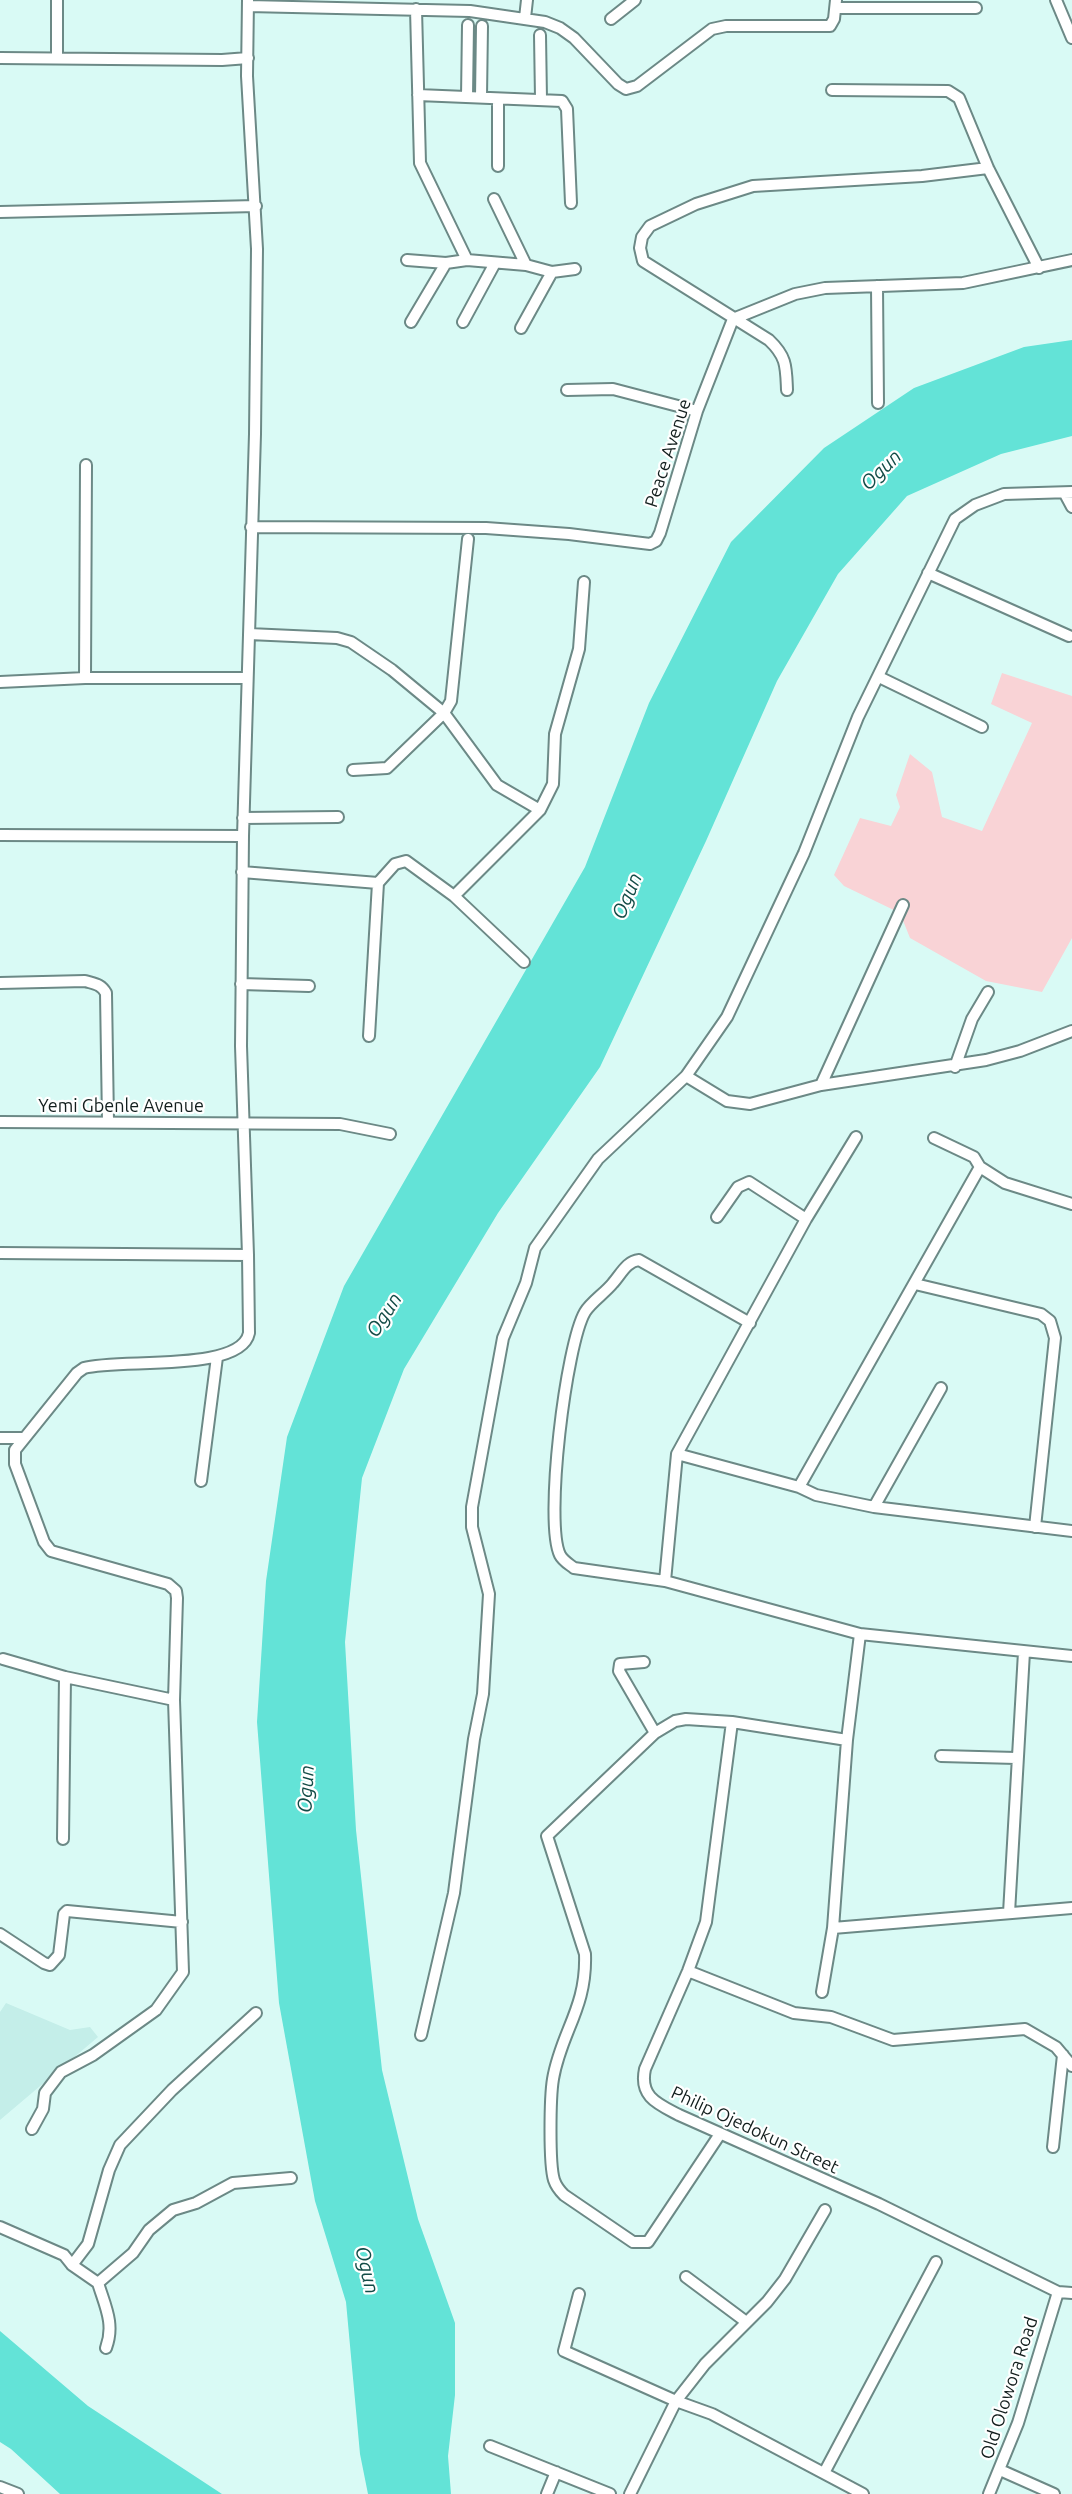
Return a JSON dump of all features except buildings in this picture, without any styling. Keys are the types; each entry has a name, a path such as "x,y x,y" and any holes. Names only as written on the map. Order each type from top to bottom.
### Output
{"street":[{"path":"57,0 57,57"},
{"path":"525,18 526,0"},
{"path":"611,19 635,0"},
{"path":"1056,0 1072,38"},
{"path":"32,2129 43,2109 45,2093 61,2072 93,2055 156,2010 183,1972 174,1700 176,1591 168,1584 58,1554 47,1547 15,1464 15,1450 77,1373 84,1368 217,1357 242,1347 248,1340 241,984 246,678 256,399 255,206 248,58 248,3 416,9 440,5 525,18 560,28 626,89 638,86 717,27 830,26 836,4 976,8"},
{"path":"416,9 420,164 467,260"},
{"path":"467,97 468,25"},
{"path":"481,97 482,26"},
{"path":"540,35 541,99"},
{"path":"0,58 222,60 248,58"},
{"path":"832,90 948,91 959,98 988,168 1040,268"},
{"path":"418,95 562,101 567,109 571,203"},
{"path":"498,99 498,166"},
{"path":"787,390 785,364 781,350 769,340 643,261 640,248 642,237 650,226 696,204 753,186 931,176 988,168"},
{"path":"494,199 526,265"},
{"path":"0,212 255,206"},
{"path":"407,260 446,262 467,260 526,265 552,272 575,269"},
{"path":"733,319 795,294 825,288 963,283 1072,260"},
{"path":"411,322 446,262"},
{"path":"463,322 495,263"},
{"path":"521,328 552,272"},
{"path":"877,286 878,403"},
{"name":"Peace Avenue","path":"251,526 486,528 569,534 650,544 656,541 660,533 697,411 733,319"},
{"path":"567,390 613,389 697,411"},
{"path":"85,678 86,465"},
{"path":"422,2035 454,1893 474,1739 483,1694 489,1594 472,1527 472,1507 503,1338 526,1283 535,1248 580,1181 598,1159 686,1076 727,1017 804,853 855,726 955,519 975,505 1004,494 1069,493 1072,507"},
{"path":"353,770 387,768 444,713 451,701 455,685 468,539"},
{"path":"928,573 1069,636"},
{"path":"454,896 540,810 555,778 555,734 579,649 584,582"},
{"path":"249,634 338,638 351,642 393,670 444,713 496,786 540,810"},
{"path":"879,676 982,727"},
{"path":"0,682 85,678 246,678"},
{"path":"243,818 338,817"},
{"path":"0,835 243,836"},
{"path":"369,1036 378,883 395,864 403,861 454,896 524,962"},
{"path":"242,872 378,883"},
{"path":"821,1085 903,905"},
{"path":"0,983 85,981 99,984 104,989 106,993 108,1122"},
{"path":"241,984 309,986"},
{"path":"955,1067 972,1019 988,992"},
{"path":"686,1076 728,1101 739,1104 821,1085 955,1067 1020,1051 1072,1031"},
{"name":"Yemi Gbenle Avenue","path":"0,1122 340,1124 390,1134"},
{"path":"665,1581 677,1454 806,1219 856,1137"},
{"path":"934,1138 974,1157 980,1167 1005,1183 1072,1204"},
{"path":"799,1487 980,1167"},
{"path":"717,1217 738,1187 749,1182 806,1219"},
{"path":"0,1252 248,1255"},
{"path":"750,1323 639,1260 629,1264 604,1295 585,1312 566,1389 556,1462 555,1519 560,1555 574,1568 665,1581 860,1634 1072,1656"},
{"path":"915,1284 1041,1314 1050,1321 1055,1338 1035,1527"},
{"path":"201,1481 217,1357"},
{"path":"874,1507 941,1388"},
{"path":"0,1438 23,1438"},
{"path":"677,1454 799,1487 816,1495 874,1507 1072,1531"},
{"path":"822,1992 833,1928 848,1740 860,1634"},
{"path":"1009,1913 1016,1758 1024,1652"},
{"path":"3,1659 65,1677 174,1700"},
{"path":"644,1662 620,1664 619,1671 655,1733"},
{"path":"63,1839 65,1677"},
{"path":"720,2134 648,2242 633,2242 564,2195 554,2179 553,2079 578,2010 584,1985 585,1962 547,1836 655,1733 675,1721 687,1719 732,1722 848,1740"},
{"name":"Philip Ojedokun Street","path":"732,1722 711,1898 706,1922 688,1971 645,2069 644,2086 651,2099 720,2134 879,2204 1058,2292 1072,2293"},
{"path":"942,1756 1016,1758"},
{"path":"833,1928 1072,1908"},
{"path":"0,1934 50,1965 55,1963 59,1955 64,1914 67,1911 182,1922"},
{"path":"688,1971 794,2013 831,2017 893,2040 1024,2030 1056,2047 1072,2066"},
{"path":"72,2265 88,2244 109,2170 120,2145 171,2090 256,2013"},
{"path":"1053,2147 1063,2055"},
{"path":"98,2283 133,2253 149,2230 172,2210 196,2203 233,2183 291,2178"},
{"path":"630,2494 676,2401 705,2364 745,2321 767,2302 785,2279 825,2210"},
{"path":"0,2227 64,2255 72,2265 98,2283 110,2320 111,2336 106,2348"},
{"path":"824,2473 936,2262"},
{"path":"686,2277 745,2321"},
{"name":"Old Olowora Road","path":"989,2494 1018,2423 1058,2292"},
{"path":"579,2294 564,2351 676,2401 712,2414 863,2494"},
{"path":"490,2446 610,2494"},
{"path":"1000,2470 1054,2494"},
{"path":"547,2494 556,2472"},
{"path":"0,2487 18,2494"}],"shaded area":[{"path":"1002,673 1072,696 1072,938 1042,992 986,981 910,938 900,913 844,886 834,875 860,818 891,826 900,807 896,795 910,754 932,772 942,817 982,831 1032,723 991,704"},
{"path":"6,2003 70,2030 90,2027 98,2037 0,2120 0,2012"}],"water":[{"name":"Ogun","path":"1072,340 1072,436 1001,454 907,496 838,574 777,681 706,841 600,1067 498,1213 404,1369 362,1478 345,1642 356,1830 382,2070 418,2219 455,2323 455,2395 448,2456 451,2494 368,2494 360,2454 346,2302 315,2201 279,2003 257,1722 266,1581 287,1437 344,1286 585,867 649,703 731,542 824,448 914,388 1024,347"},
{"path":"0,2331 88,2406 222,2494 60,2494 11,2449 0,2442"}]}
